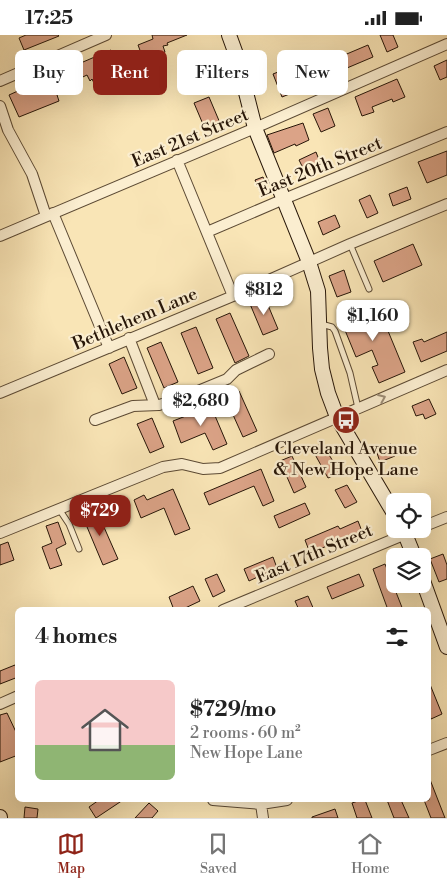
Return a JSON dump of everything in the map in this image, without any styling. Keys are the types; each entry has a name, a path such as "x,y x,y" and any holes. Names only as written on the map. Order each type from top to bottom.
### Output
{"street":[{"path":"0,81 106,35"},
{"path":"229,35 237,57 254,128 309,261 318,291 322,369 337,417 386,500"},
{"name":"East 21st Street","path":"0,236 447,45"},
{"path":"0,106 8,130 32,174 109,348"},
{"name":"East 20th Street","path":"206,233 447,132"},
{"path":"177,160 232,296"},
{"name":"Bethlehem Lane","path":"0,393 447,204"},
{"path":"129,338 155,405"},
{"path":"95,420 133,406 155,405 176,400 227,379 236,370 268,354"},
{"path":"0,533 164,467 182,463 203,469 220,468 447,370"},
{"path":"431,523 447,517"},
{"name":"East 17th Street","path":"230,607 390,538"},
{"path":"427,593 447,647"},
{"path":"0,704 15,697"},
{"path":"431,749 447,743"},
{"path":"237,802 261,804 274,802"},
{"path":"261,804 263,818"}],"lane":[{"path":"350,244 370,289"},
{"path":"319,323 332,327 335,331 350,373 358,408"},
{"path":"59,509 69,524 79,549"}],"building":[{"path":"26,35 59,36 24,50 19,38"},
{"path":"152,35 187,35 167,43 168,45 163,46 164,50 140,50 138,45 153,39"},
{"path":"380,35 393,35 398,47 387,52"},
{"path":"368,45 373,57 348,68 348,53"},
{"path":"93,58 93,81 92,79 90,81 87,75 83,77 83,62"},
{"path":"447,60 447,77 440,80 434,66"},
{"path":"277,72 277,84 273,74"},
{"path":"397,79 405,97 393,102 392,99 372,107 374,112 362,116 355,97"},
{"path":"15,92 15,95 57,95 59,101 19,117 9,95"},
{"path":"209,97 220,123 205,129 194,103"},
{"path":"328,108 335,126 321,132 313,114"},
{"path":"303,123 309,140 274,153 267,135"},
{"path":"447,151 447,175 427,183 418,162"},
{"path":"316,152 321,165 305,172 299,160"},
{"path":"263,177 269,191 261,194 255,180"},
{"path":"407,187 411,199 393,206 389,194"},
{"path":"370,195 378,213 367,218 359,200"},
{"path":"335,215 340,227 323,235 318,222"},
{"path":"413,244 422,265 383,282 374,261"},
{"path":"344,270 351,292 337,297 329,276"},
{"path":"265,298 278,329 263,335 250,304"},
{"path":"370,305 375,317 381,314 405,372 379,383 372,367 378,365 372,350 356,357 340,318"},
{"path":"230,313 249,356 235,363 216,319"},
{"path":"196,327 213,368 198,374 181,333"},
{"path":"447,332 447,351 421,362 413,342 422,339 424,342"},
{"path":"161,342 178,382 164,388 147,348"},
{"path":"124,357 137,388 122,394 109,364"},
{"path":"239,391 257,431 243,437 225,397"},
{"path":"429,399 436,414 425,419 423,414 416,416 412,406"},
{"path":"210,404 227,444 213,450 205,433 181,443 173,421"},
{"path":"152,418 164,447 150,453 137,424"},
{"path":"322,443 340,473 328,478 312,449"},
{"path":"391,444 395,456 380,462 376,450"},
{"path":"292,456 306,487 294,493 280,461"},
{"path":"261,469 274,501 263,506 254,486 209,505 204,493"},
{"path":"347,485 357,502 345,508 335,490"},
{"path":"173,489 190,529 175,535 164,508 141,518 134,500 144,495 147,500"},
{"path":"305,503 310,514 279,528 274,516"},
{"path":"96,509 118,559 103,565 82,515"},
{"path":"358,521 363,534 345,542 344,539 310,553 305,540 338,526 340,529"},
{"path":"58,522 66,544 56,549 62,565 50,569 42,547 52,543 46,526"},
{"path":"8,542 14,560 0,565 0,545"},
{"path":"443,554 447,565 447,579 439,582 431,559"},
{"path":"273,557 277,568 249,581 244,569"},
{"path":"385,564 386,593 396,593 402,607 387,607 373,569"},
{"path":"217,574 225,591 213,597 205,579"},
{"path":"359,574 364,586 332,599 327,587"},
{"path":"193,586 200,601 187,607 173,607 169,597"},
{"path":"308,596 313,607 298,607 295,601"},
{"path":"15,665 15,678 0,684 0,671"},
{"path":"431,687 442,714 431,719"},
{"path":"7,713 15,730 15,756 0,762 0,715"},
{"path":"431,782 445,818 431,818 425,802 431,802"},
{"path":"96,802 120,802 96,818 89,807"},
{"path":"366,802 372,818 357,818 352,803"},
{"path":"388,802 402,802 409,818 394,818"},
{"path":"149,803 158,811 152,818 135,818"},
{"path":"25,807 38,809 37,818 24,818"},
{"path":"335,809 338,818 312,818 312,817"}],"place":[{"name":"Cleveland Avenue & New Hope Lane","path":"346,420"}]}
